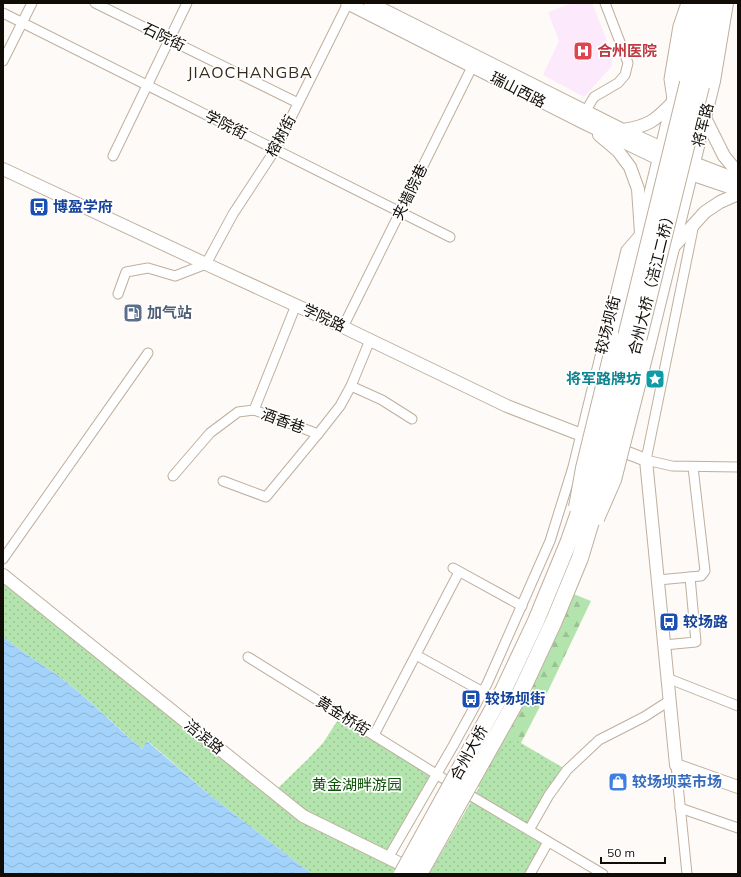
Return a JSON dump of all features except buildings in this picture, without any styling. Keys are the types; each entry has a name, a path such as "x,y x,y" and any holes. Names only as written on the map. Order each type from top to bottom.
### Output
{"highway":[{"name":"合州大桥（涪江二桥）","path":"580,558 604,478 694,85 702,3"},
{"name":"合州大桥（涪江二桥）","path":"569,541 593,472 716,3"},
{"name":"合州大桥","path":"402,874 504,689 536,622 569,541"},
{"name":"合州大桥","path":"420,874 520,694 554,621 580,558"}],"main road":[{"name":"瑞山西路","path":"348,3 475,62 584,117 692,168"},
{"name":"瑞山西路","path":"370,3 475,62"},
{"path":"569,541 582,468 673,102 692,3"},
{"name":"将军路","path":"580,558 615,480 714,80 727,3"},
{"path":"623,130 640,127 659,118 673,102"},
{"name":"瑞山西路","path":"584,117 623,130 660,153"},
{"path":"584,117 618,151 630,167 638,189 641,233"},
{"path":"705,118 724,156 738,172"},
{"path":"692,168 738,180"},
{"path":"692,168 738,190"},
{"name":"学院路","path":"3,169 343,326 507,406 646,460"},
{"path":"674,246 706,212 720,202 738,194"},
{"path":"646,460 676,765 738,787"},
{"name":"涪滨路","path":"3,574 303,816 420,874"}],"street":[{"path":"3,61 32,3"},
{"name":"石院街","path":"95,3 298,103"},
{"path":"113,156 187,3"},
{"name":"榕树街","path":"206,264 233,214 275,150 348,3"},
{"path":"584,117 594,97 618,83 625,75 628,63 605,3"},
{"path":"673,102 668,78 678,26 686,3"},
{"name":"学院街","path":"3,13 450,237"},
{"name":"夹墙院巷","path":"343,326 475,62"},
{"path":"694,224 646,460 672,466 738,467"},
{"name":"较场坝街","path":"388,858 483,692 550,541 581,435 626,250 641,233"},
{"path":"118,294 126,272 148,268 175,276 206,264"},
{"name":"酒香巷","path":"296,305 254,410 318,434 340,406 351,386 370,340"},
{"path":"3,559 148,353"},
{"path":"351,386 382,400 412,418"},
{"path":"173,476 210,433 238,412 254,410"},
{"path":"223,481 266,497 318,434"},
{"path":"658,580 701,576 705,571 693,467"},
{"path":"374,735 416,654 456,570 522,606"},
{"path":"664,645 696,642 690,577"},
{"path":"416,654 483,692"},
{"name":"黄金桥街","path":"248,657 548,842 603,874"},
{"path":"667,678 738,706"},
{"path":"529,830 549,795 567,770 599,740 644,717 669,701"},
{"path":"676,765 686,874"},
{"path":"680,808 738,828"},
{"path":"530,874 548,842"}],"shaded area":[{"name":"合州医院","path":"573,3 592,3 613,56 611,67 584,97 543,75 559,41 548,12"}],"green space":[{"name":"黄金湖畔游园","path":"3,575 274,792 323,743 341,715 437,774 388,858 422,874 312,874 211,796 148,741 142,749 89,701 56,674 3,637"},
{"path":"566,591 591,601 549,689 521,743 523,812 470,782"},
{"path":"509,736 567,770 529,830 548,842 530,874 429,874"}],"water":[{"path":"3,637 56,674 89,701 142,749 147,741 211,796 312,874 3,874"}],"place":[{"name":"合州医院","path":"583,51"},
{"name":"博盈学府","path":"39,207"},
{"name":"加气站","path":"133,313"},
{"name":"将军路牌坊","path":"655,379"},
{"name":"较场路","path":"669,622"},
{"name":"较场坝街","path":"471,699"},
{"name":"较场坝菜市场","path":"618,782"}],"district":[{"name":"JIAOCHANGBA","path":"250,72"}]}
